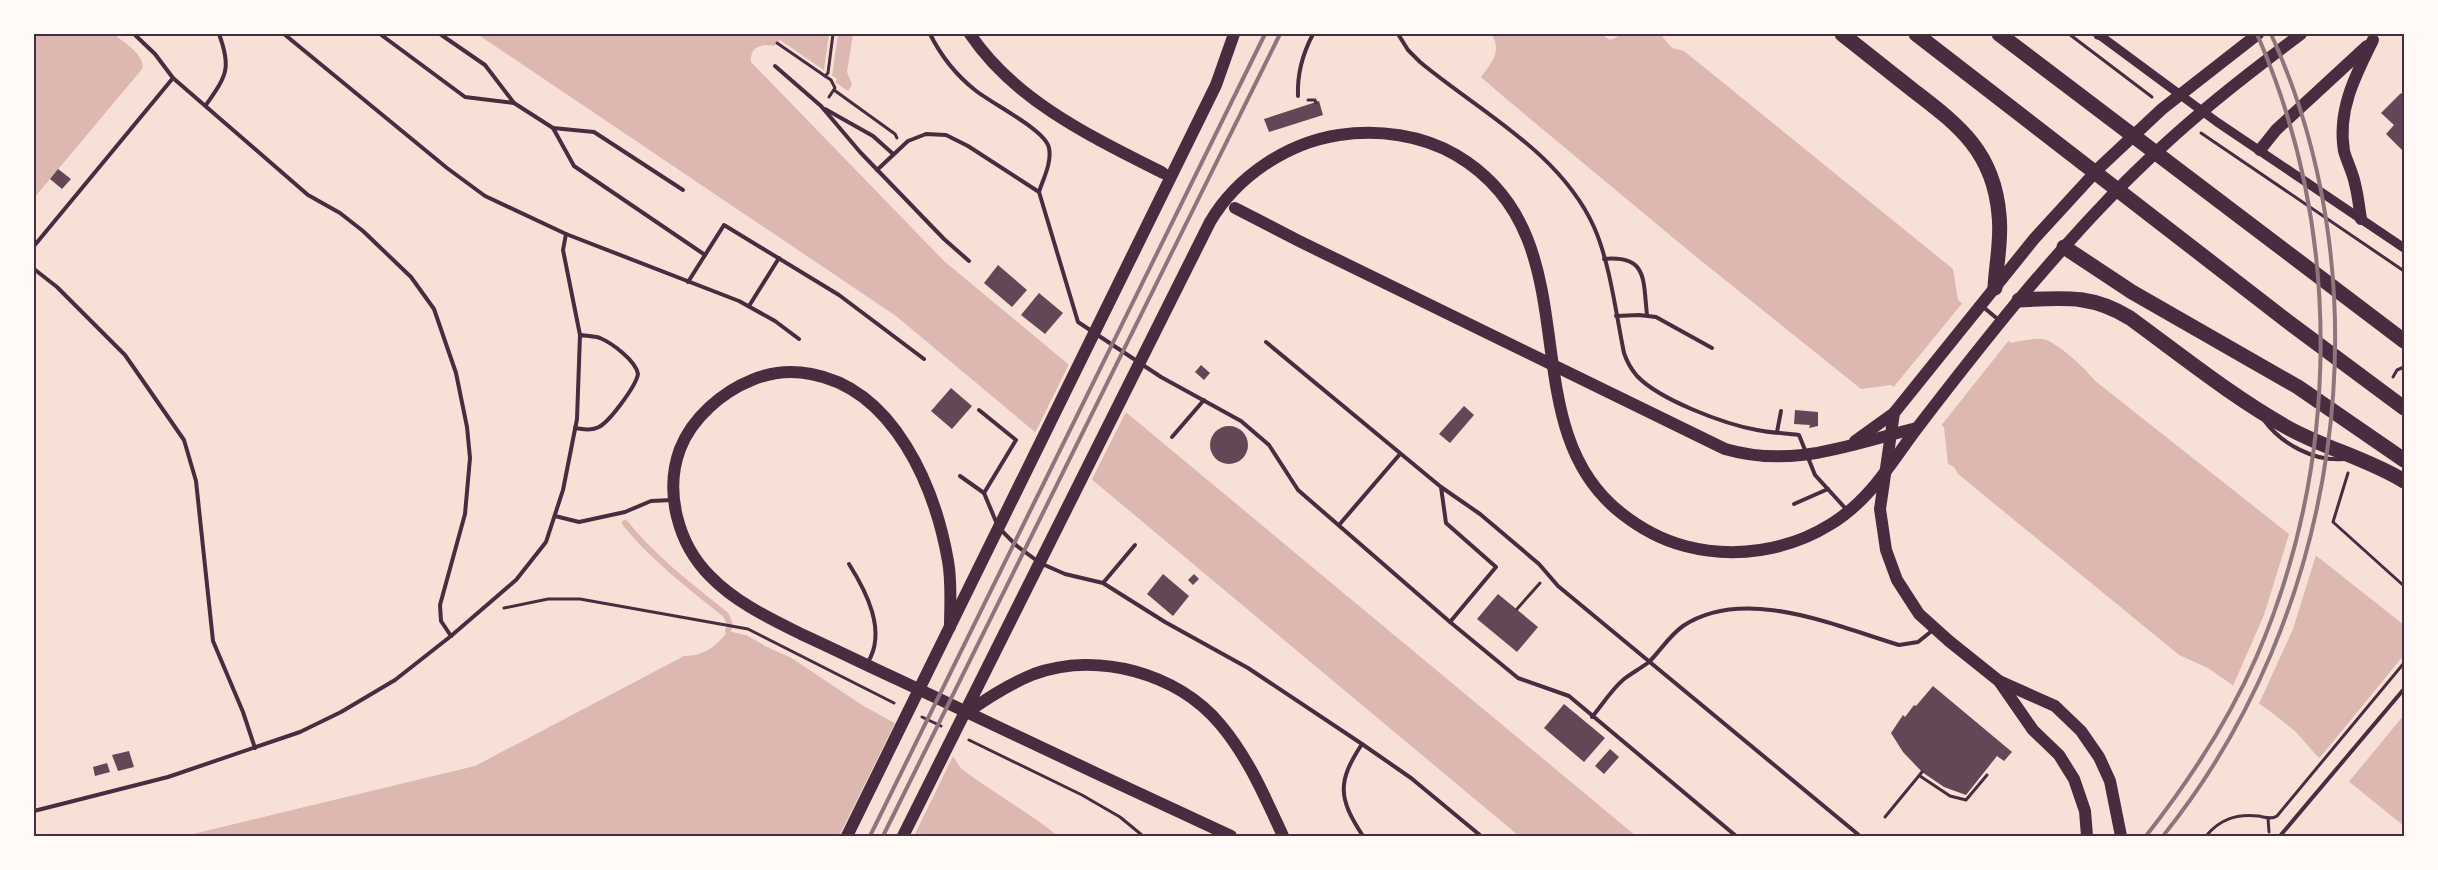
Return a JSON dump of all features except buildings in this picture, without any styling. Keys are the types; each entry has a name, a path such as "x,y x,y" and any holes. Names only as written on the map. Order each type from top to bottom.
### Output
{"highway":[{"path":"1842,34 1948,116 1968,136 1981,155 1993,182 2000,218 1995,288"},
{"path":"1916,34 2291,324 2404,408"},
{"path":"1999,34 2404,341"},
{"path":"2064,247 2132,292 2298,387 2404,460"},
{"path":"2019,300 2066,297 2087,299 2108,306 2130,318 2256,408 2302,435 2358,458 2404,481"}],"main road":[{"path":"970,34 998,70 1039,103 1084,131 1163,173"},
{"path":"847,836 1209,99 1222,72 1234,34"},
{"path":"1852,444 1894,413 1978,308 2061,209 2137,131 2195,81 2258,34"},
{"path":"903,836 1215,214 1241,182 1270,162 1304,145 1342,135 1378,133 1415,139 1450,151 1479,171 1501,195 1528,236 1543,286 1556,384 1569,440 1590,482 1618,511 1639,526 1664,539 1688,547 1717,552 1756,551 1809,536 1831,524 1848,511 1883,478 1917,428 2019,300 2081,227 2147,160 2219,97 2301,34"},
{"path":"2260,150 2276,130 2376,37"},
{"path":"2361,219 2355,183 2344,148 2344,122 2353,82 2376,37"},
{"path":"1235,208 1299,242 1711,443 1751,456 1779,458 1808,456 1917,428"},
{"path":"950,627 949,563 938,518 926,486 904,445 873,404 840,382 823,376 793,372 766,375 737,387 710,407 694,424 681,447 674,478 674,500 679,523 692,553 710,577 724,588 771,619 1231,836"},
{"path":"1894,413 1883,478 1881,520 1891,565 1912,604 1934,628 2000,682 2055,706 2081,731 2099,758 2110,781 2121,836"},
{"path":"963,715 1014,683 1035,674 1072,666 1109,666 1138,672 1190,697 1219,722 1248,765 1283,836"},
{"path":"2000,682 2033,730 2059,755 2074,779 2085,812 2088,836"}],"street":[{"path":"2099,34 2187,100 2404,248"}],"lane":[{"path":"134,34 156,54 173,78 308,195 340,213 363,231 411,277 434,309 456,373 468,427 470,458 464,514 440,605 441,621 451,636"},
{"path":"206,106 221,82 227,62 219,34"},
{"path":"284,34 467,183 503,205 566,234 749,306 775,321 798,339"},
{"path":"380,34 465,97 514,103"},
{"path":"440,34 485,66 514,103 553,128 594,132 683,190"},
{"path":"930,34 944,59 969,84 997,107 1034,128 1047,142 1050,156 1038,192 1078,322 1161,377 1241,421 1269,445 1298,490 1450,622 1518,678 1569,696 1736,836"},
{"path":"1298,96 1303,56 1314,34"},
{"path":"1398,34 1408,50 1420,62 1509,129 1561,177 1590,219 1600,243 1627,362 1645,383 1712,417 1745,427 1799,435 1815,475 1848,511"},
{"path":"775,66 821,106 877,170 944,239 969,261"},
{"path":"34,246 173,78"},
{"path":"821,106 873,136 892,154"},
{"path":"553,128 574,166 705,255"},
{"path":"877,170 901,145 926,134 946,135 968,146 1038,192"},
{"path":"688,282 724,225 861,311 924,359"},
{"path":"34,811 168,777 300,732 341,712 395,680 505,591 529,566 546,542 555,516 563,490 575,428 580,368 580,335 563,250 566,234"},
{"path":"749,306 779,258"},
{"path":"1604,259 1622,258 1638,266 1642,272 1647,315"},
{"path":"34,269 125,355 184,440 196,481 213,641 244,712 255,748"},
{"path":"1978,308 2000,324"},
{"path":"1616,316 1647,315 1665,320 1712,348"},
{"path":"575,428 593,429 604,423 634,385 638,374 633,363 606,342 599,338 580,335"},
{"path":"1266,342 1441,487 1480,514 1539,564 1558,586 1860,836"},
{"path":"1172,437 1204,400"},
{"path":"979,410 1016,440 984,493"},
{"path":"1777,432 1781,411"},
{"path":"1339,525 1400,454"},
{"path":"960,476 984,493 997,525 1028,555 1065,574 1103,583 1165,622 1248,668 1411,778 1482,836"},
{"path":"1441,487 1446,523 1496,567 1450,622"},
{"path":"1794,504 1828,489"},
{"path":"555,516 579,522 624,512 651,501 674,500"},
{"path":"1103,583 1135,544"},
{"path":"849,564 864,590 871,607 875,630 873,650 866,665"},
{"path":"1592,717 1622,680 1649,662 1670,637 1683,626 1702,617 1748,608 1777,610 1899,645 1918,642 1934,628"},
{"path":"2280,836 2404,688"},
{"path":"1362,744 1350,763 1343,782 1348,808 1364,836"}],"path":[{"path":"825,76 828,73 833,34"},
{"path":"2069,34 2154,99"},
{"path":"777,43 831,80 833,92 895,134"},
{"path":"1311,101 1315,100 1316,102"},
{"path":"2193,127 2404,271"},
{"path":"1517,609 1547,574"},
{"path":"521,603 548,599 580,599 748,629 902,707"},
{"path":"2206,836 2225,819 2249,816 2273,818 2280,813 2404,663"},
{"path":"920,716 946,729"},
{"path":"964,738 1082,795 1120,817 1143,836"},
{"path":"1885,817 1921,774 1950,796 1966,800 1987,775"},
{"path":"2268,818 2269,832"}],"shaded area":[{"path":"34,34 114,34 136,53 140,58 143,68 34,198"},
{"path":"477,34 853,34 847,72 852,85 848,91 835,82 837,79 780,40 774,46 764,45 757,47 752,53 751,62 944,261 1636,836 1519,836 896,316"},
{"path":"1491,34 1601,34 1610,40 1624,34 1660,34 1672,48 1684,51 1953,269 1958,300 2011,343 2042,339 2054,344 2077,362 2094,380 2404,625 2404,826 2316,755 2296,732 2271,712 2208,668 2179,655 1958,474 1954,467 1948,464 1944,427 1891,385 1861,389 1689,251 1504,97 1481,77 1492,62 1496,51"},
{"path":"728,631 746,635 790,657 862,705 945,751 953,757 961,769 1058,836 185,836 475,766 684,656 704,652 714,646"}],"pier":[{"path":"829,34 838,34 832,76 824,70"},
{"path":"1964,301 2010,339 1940,427 1892,389"},
{"path":"1070,362 1127,410 1090,483 1034,435"},
{"path":"2290,531 2317,552 2293,629 2258,706 2232,688 2264,615"},
{"path":"729,628 747,632 801,662 767,647 746,635 726,630"},
{"path":"2404,655 2404,715 2347,784 2318,760"},
{"path":"896,721 954,754 914,836 839,836"}],"waterway":[{"path":"625,523 660,560 726,615 730,625 728,631"}],"railway":[{"path":"870,836 1265,34"},
{"path":"883,836 1280,34"},
{"path":"2146,836 2207,750 2233,705 2256,658 2284,583 2304,505 2316,426 2321,346 2317,266 2305,187 2285,109 2257,34"},
{"path":"2163,836 2223,749 2271,655 2306,554 2327,450 2335,344 2329,238 2307,134 2271,34"}]}
